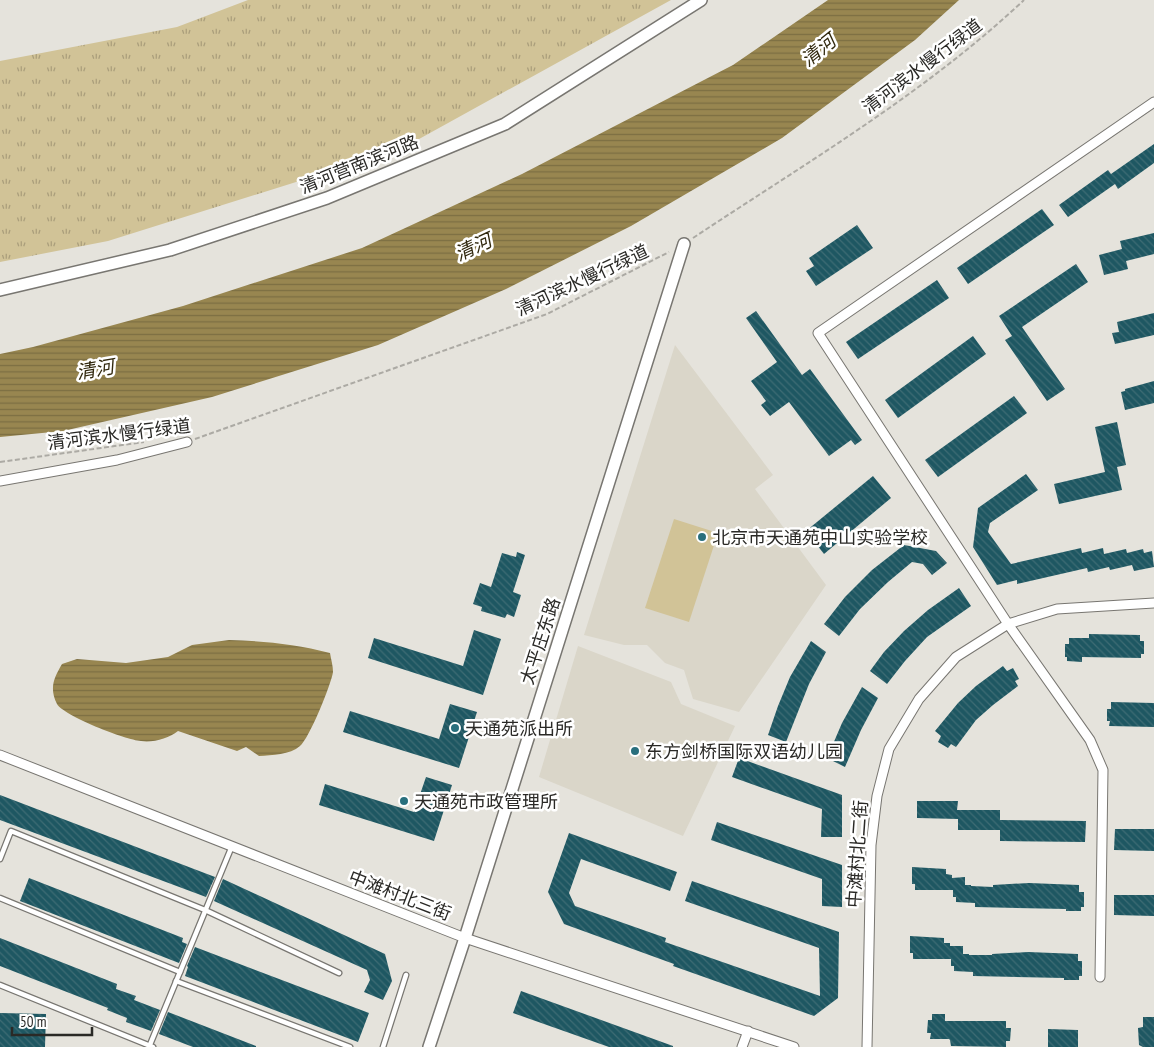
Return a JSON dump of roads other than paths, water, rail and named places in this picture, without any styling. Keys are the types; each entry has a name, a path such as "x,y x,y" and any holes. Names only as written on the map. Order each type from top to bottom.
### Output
{"street":[{"name":"清河营南滨河路","path":"0,290 170,250 336,194 505,124 701,0"},
{"path":"1100,977 1103,770 1090,740 1008,624 818,333 1154,102"},
{"name":"太平庄东路","path":"429,1047 684,244"},
{"path":"0,481 117,460 187,442"},
{"name":"中滩村北二街","path":"867,1047 871,844 877,796 890,749 919,699 956,658 1008,624 1057,609 1154,603"},
{"name":"中滩村北三街","path":"0,755 465,938 794,1047"},
{"path":"742,1047 748,1031"}],"lane":[{"path":"0,859 3,844 11,832 205,910 338,973"},
{"path":"0,985 151,1047 232,846"},
{"path":"0,898 180,972"},
{"path":"383,1047 406,975"},
{"path":"176,981 350,1047"}],"water":[{"name":"清河","path":"828,0 959,0 915,40 782,138 631,226 506,289 378,345 212,397 63,431 0,437 0,354 33,347 183,306 362,248 522,174 733,65"},
{"path":"229,640 305,647 330,653 333,672 328,688 309,733 296,749 281,754 259,756 246,747 237,751 178,731 156,741 133,740 96,727 71,715 57,704 53,693 54,683 62,664 77,659 126,663 168,657 192,645"}],"place":[{"name":"北京市天通苑中山实验学校","path":"702,537"},
{"name":"天通苑派出所","path":"455,728"},
{"name":"东方剑桥国际双语幼儿园","path":"635,751"},
{"name":"天通苑市政管理所","path":"404,801"}]}
